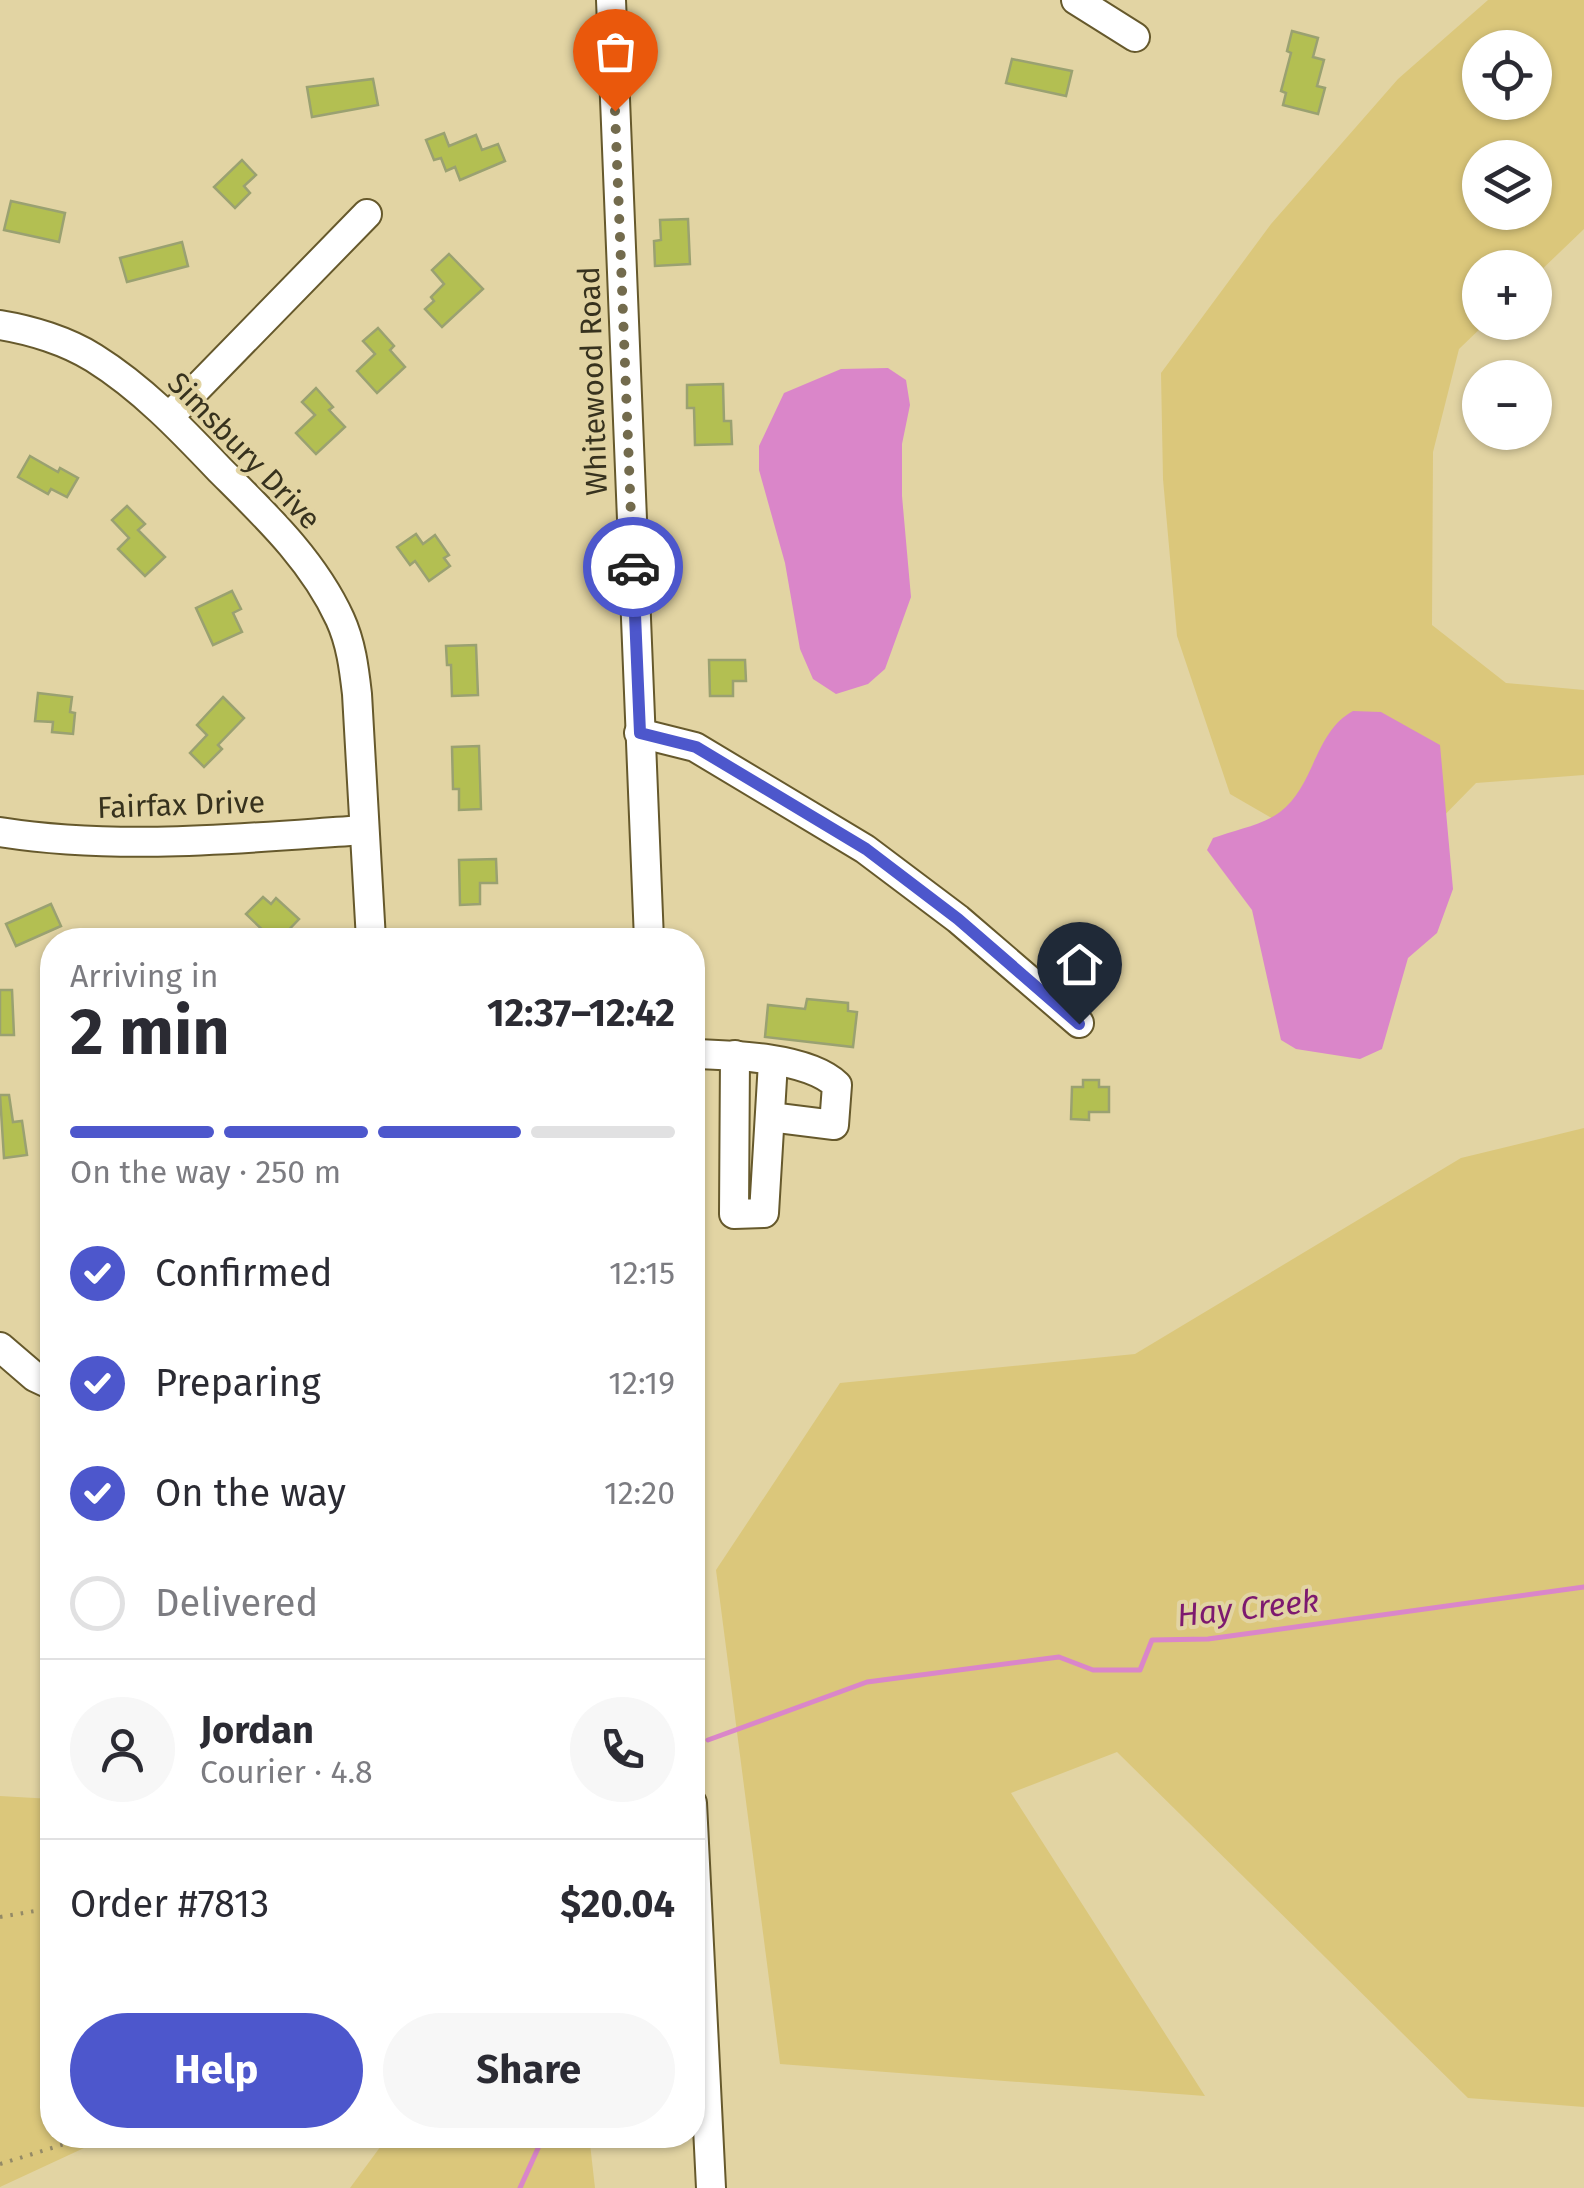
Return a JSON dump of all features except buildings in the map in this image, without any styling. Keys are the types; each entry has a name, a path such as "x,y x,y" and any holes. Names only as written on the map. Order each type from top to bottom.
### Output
{"street":[{"name":"Whitewood Road","path":"611,0 648,928"},
{"path":"1076,0 1134,37"},
{"path":"168,417 367,214"},
{"name":"Simsbury Drive","path":"0,325 56,340 90,356 131,383 290,541 340,618 353,656 358,694 369,928"},
{"path":"640,733 696,747 866,849 958,919 1079,1024"},
{"name":"Fairfax Drive","path":"0,832 145,843 364,830"},
{"path":"705,1054 735,1055 823,1072 837,1085 834,1125 770,1118"},
{"path":"735,1055 734,1214 764,1213 773,1062"},
{"path":"0,1347 40,1378"},
{"path":"705,2066 711,2188"}],"path":[{"path":"0,1916 40,1910"},
{"path":"0,2164 52,2148"}],"shaded area":[{"path":"1488,0 1584,0 1584,229 1552,260 1552,250 1462,250 1462,340 1468,340 1459,349 1433,452 1432,625 1506,683 1584,690 1584,775 1476,783 1380,881 1230,794 1177,636 1163,479 1161,373 1271,224 1398,79"},
{"path":"888,368 906,380 910,405 902,444 902,496 911,597 885,669 868,684 836,694 813,679 800,649 785,563 759,470 759,446 784,393 841,369"},
{"path":"1353,711 1381,712 1440,745 1453,889 1437,933 1408,958 1382,1049 1360,1059 1296,1049 1281,1040 1252,910 1207,850 1213,838 1265,820 1292,801 1330,732"},
{"path":"1584,1128 1584,2107 1468,2098 1117,1752 1011,1793 1205,2096 780,2064 716,1570 840,1383 1135,1354 1461,1158"},
{"path":"0,1796 40,1798 40,2148 84,2148 0,2187"},
{"path":"379,2148 590,2148 595,2188 350,2188"}],"waterway":[{"name":"Hay Creek","path":"708,1740 867,1682 1059,1657 1093,1670 1140,1670 1152,1640 1208,1639 1584,1587"},
{"name":"Hay Creek","path":"520,2188 538,2148"}],"way so far":[{"path":"615,111 633,567"}],"route":[{"path":"633,567 640,733 696,747 866,849 1014,965 1079,1024"}]}
